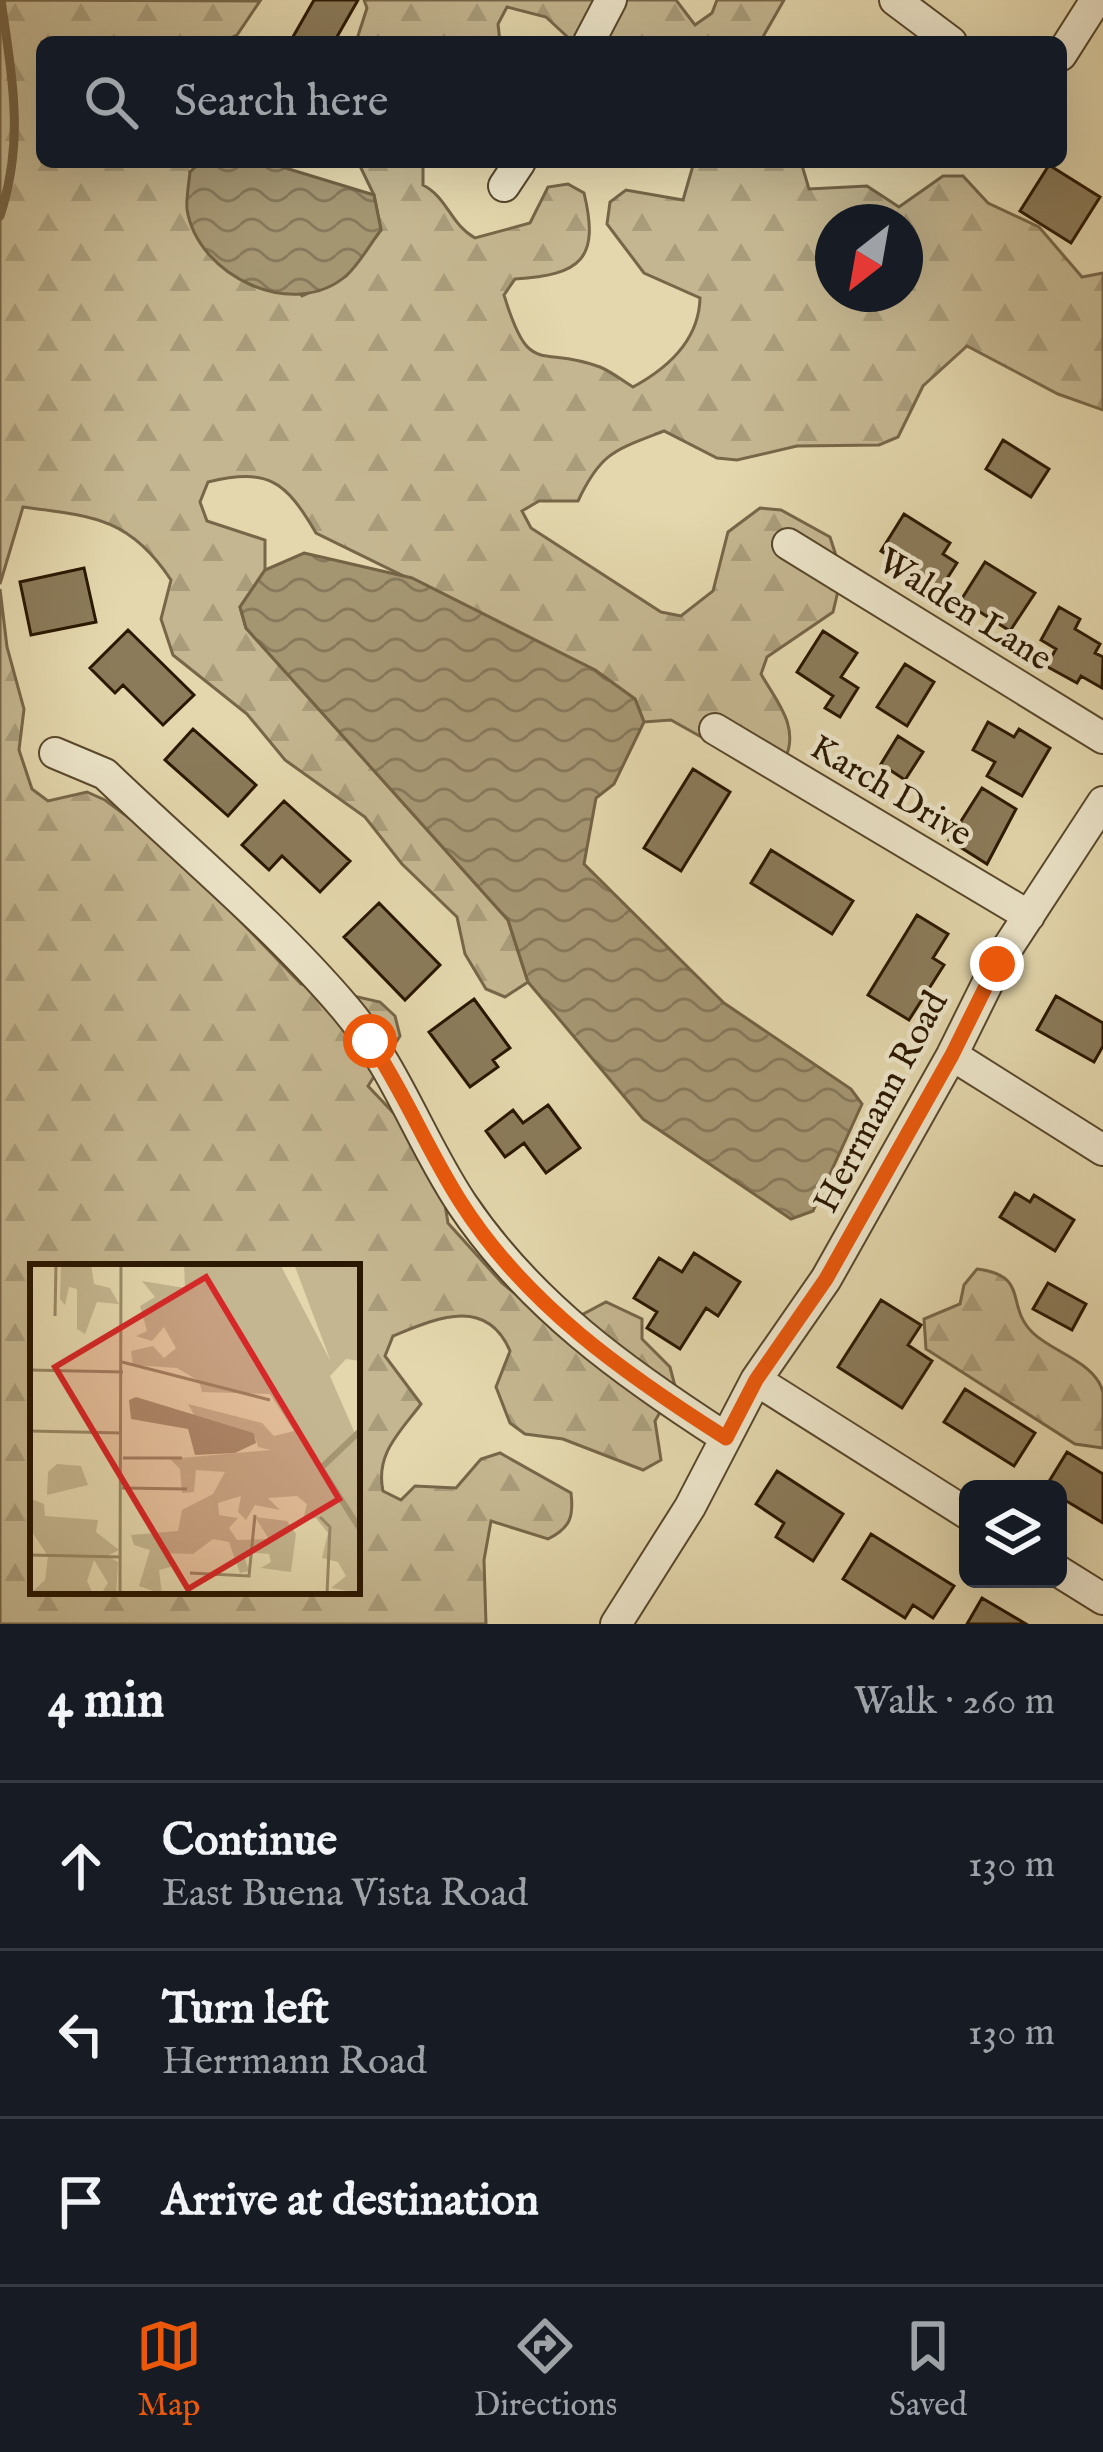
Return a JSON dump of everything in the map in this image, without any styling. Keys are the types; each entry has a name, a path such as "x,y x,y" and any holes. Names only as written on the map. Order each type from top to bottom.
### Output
{"street":[{"path":"593,36 611,0"},
{"path":"896,0 943,36"},
{"path":"1067,46 1096,0"},
{"name":"Walden Lane","path":"788,544 1103,738"},
{"name":"Karch Drive","path":"715,729 1029,916"},
{"path":"55,753 105,774 346,1010 390,1070 460,1200 545,1305 658,1395 726,1438"},
{"name":"Herrmann Road","path":"616,1624 756,1380 826,1279 952,1055 982,989 1103,802"},
{"path":"952,1055 1103,1150"},
{"path":"756,1380 959,1508"},
{"path":"1067,1577 1103,1599"}],"green space":[{"path":"0,0 260,1 235,36 36,36 36,168 194,168 190,172 302,296 346,276 381,230 374,195 361,168 423,168 423,185 475,238 530,223 548,187 568,184 584,193 589,234 580,259 556,273 515,279 504,295 521,339 530,349 600,367 633,387 658,371 688,340 700,298 644,273 607,224 610,202 626,190 683,200 692,168 803,168 809,189 867,186 894,204 815,204 815,312 923,312 923,204 903,204 943,176 963,176 988,203 1039,227 1082,277 1103,273 1103,410 1058,394 967,346 923,386 898,437 879,445 797,446 737,460 717,458 664,431 602,462 578,501 539,501 522,511 531,528 661,612 681,616 713,591 728,532 760,508 781,510 830,537 842,574 833,612 767,657 761,674 788,725 785,759 746,762 671,720 644,722 635,699 595,670 316,533 294,501 273,482 246,477 208,482 200,502 207,521 265,540 265,570 240,607 246,628 508,920 528,982 505,997 486,989 465,954 457,917 402,864 365,817 285,760 247,714 173,655 161,619 171,580 156,559 125,532 70,513 23,507 0,584"},
{"path":"364,0 676,0 695,25 712,13 717,0 784,0 763,36 567,36 546,17 507,7 498,24 499,36 358,36 367,8"},
{"path":"0,589 7,647 24,709 19,750 32,789 48,801 87,792 105,800 171,849 301,984 380,1002 395,1016 400,1036 368,1086 438,1160 448,1223 502,1283 550,1322 570,1321 606,1302 642,1319 642,1339 670,1367 675,1386 655,1421 661,1460 643,1470 563,1439 525,1434 510,1423 496,1387 510,1351 488,1323 458,1316 393,1336 385,1356 421,1404 386,1455 383,1491 401,1500 415,1486 456,1488 481,1459 500,1453 571,1493 569,1521 548,1539 491,1521 484,1560 486,1624 0,1624"},
{"path":"977,1269 1004,1278 1033,1333 1083,1365 1099,1382 1103,1448 1075,1444 926,1349 924,1319 960,1304 964,1285"}],"water":[{"path":"194,168 286,168 374,195 381,230 352,270 325,288 301,294 251,285 228,272 195,233 187,209 190,172"},
{"path":"304,553 412,578 595,670 635,699 644,722 614,784 596,798 584,864 724,1003 851,1089 862,1104 813,1211 791,1219 643,1119 528,982 508,920 246,628 240,607 265,570"}],"building":[{"path":"314,0 358,0 337,36 293,36"},
{"path":"1047,168 1100,197 1071,243 1020,211"},
{"path":"1003,440 1049,469 1031,497 986,469"},
{"path":"904,514 950,543 943,554 957,563 941,588 881,551"},
{"path":"985,562 1035,593 1010,631 961,600"},
{"path":"84,568 96,622 31,635 20,582"},
{"path":"1059,607 1080,619 1075,629 1100,644 1095,653 1103,657 1102,688 1081,676 1077,683 1046,666 1056,649 1041,640"},
{"path":"128,630 194,695 163,725 123,685 115,693 90,668"},
{"path":"823,631 857,653 841,677 858,688 840,717 825,708 833,696 797,672"},
{"path":"905,664 934,682 907,726 877,707"},
{"path":"988,722 1014,737 1019,729 1050,748 1022,796 987,776 995,762 973,750"},
{"path":"193,729 256,785 228,816 165,760"},
{"path":"898,736 923,752 905,780 881,764"},
{"path":"693,769 730,792 681,871 644,848"},
{"path":"982,788 1016,809 987,864 949,840"},
{"path":"284,801 350,861 320,892 282,856 269,870 242,845"},
{"path":"771,850 853,901 832,934 751,883"},
{"path":"379,903 440,965 405,1000 344,937"},
{"path":"917,915 948,934 933,958 944,965 909,1020 868,995"},
{"path":"1056,996 1103,1023 1103,1046 1094,1062 1037,1030"},
{"path":"474,999 510,1048 493,1060 498,1067 470,1087 429,1032"},
{"path":"548,1105 580,1148 546,1173 524,1143 505,1157 486,1131 513,1110 523,1123"},
{"path":"1015,1193 1030,1202 1034,1195 1074,1220 1055,1251 1000,1217"},
{"path":"694,1253 740,1282 718,1316 706,1308 680,1349 647,1328 657,1312 634,1298 659,1258 682,1272"},
{"path":"1048,1283 1086,1304 1072,1330 1033,1309"},
{"path":"881,1300 921,1325 908,1345 932,1361 902,1408 838,1367"},
{"path":"965,1389 1035,1433 1014,1466 944,1422"},
{"path":"1067,1452 1103,1474 1103,1523 1067,1501 1067,1480 1050,1480"},
{"path":"777,1471 843,1514 813,1561 776,1537 784,1523 756,1504"},
{"path":"871,1534 954,1586 933,1618 913,1605 905,1618 843,1579"},
{"path":"982,1598 1026,1624 967,1624"}],"waterway":[{"path":"0,216 14,135 1,0"}],"route":[{"path":"370,1041 460,1200 495,1250 545,1305 586,1340 658,1395 726,1438 756,1380 826,1279 952,1055 997,964"}]}
